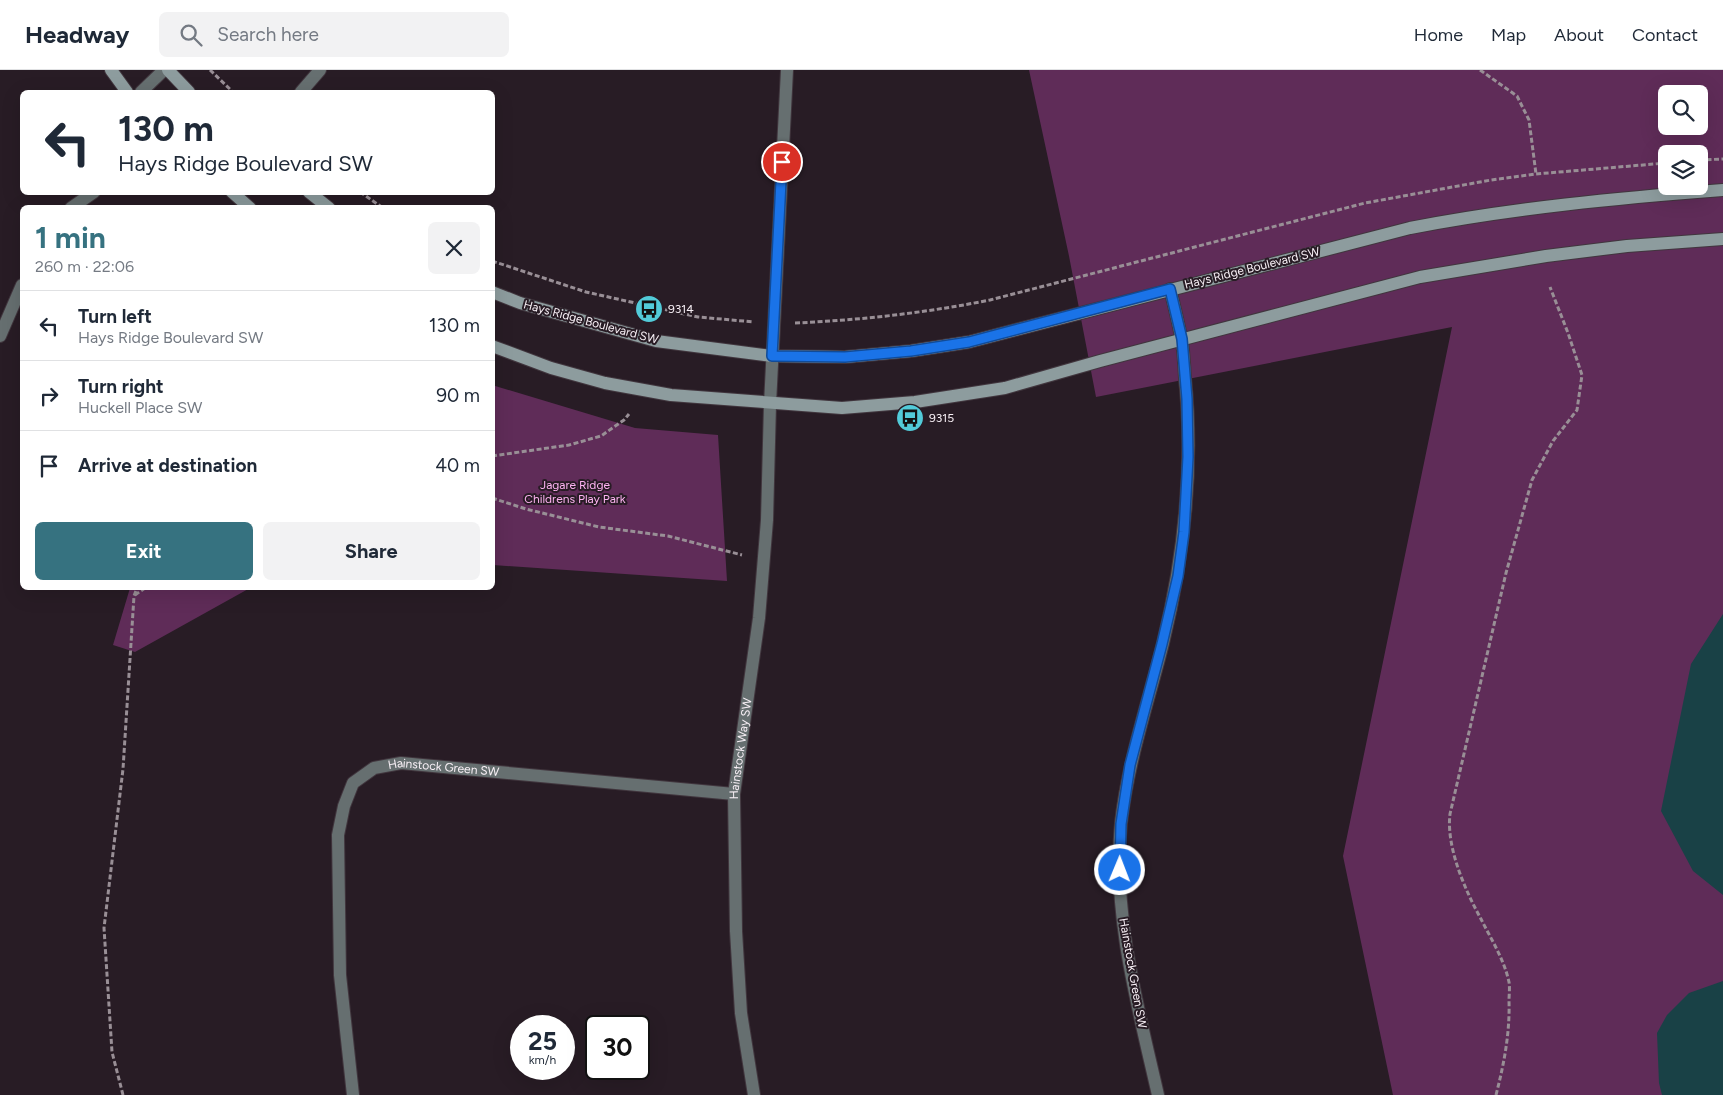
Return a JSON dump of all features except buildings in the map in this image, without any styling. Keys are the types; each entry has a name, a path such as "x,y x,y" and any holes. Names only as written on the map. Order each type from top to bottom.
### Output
{"street":[{"path":"111,70 126,90"},
{"path":"143,90 164,70"},
{"path":"168,70 186,90"},
{"path":"304,90 320,70"},
{"name":"Hainstock Way SW","path":"754,1095 741,1013 736,930 734,794 759,618 768,520 770,404 786,70"},
{"name":"Hays Ridge Boulevard SW","path":"495,293 528,305 656,341 772,356 845,357 911,351 969,342 1410,228 1475,215 1550,205 1723,190"},
{"path":"75,205 90,195"},
{"path":"235,195 247,205"},
{"path":"313,195 325,205"},
{"path":"495,347 551,368 604,382 671,395 842,408 915,402 1005,388 1182,339 1430,275 1555,254 1723,239"},
{"name":"Hainstock Green SW","path":"1158,1095 1129,960 1119,885 1121,824 1130,765 1178,576 1184,532 1188,448 1187,399 1182,339 1170,289"},
{"path":"0,336 20,290"},
{"name":"Hainstock Green SW","path":"353,1095 340,976 338,835 344,806 352,783 374,768 401,763 734,794"}],"path":[{"path":"210,70 231,90"},
{"path":"1480,70 1517,96 1529,120 1536,174"},
{"path":"1708,160 1723,159"},
{"path":"495,262 586,292 698,317 775,324 852,320 941,310 990,300 1365,203 1491,180 1536,174 1658,164"},
{"path":"364,195 379,205"},
{"path":"1496,1095 1504,1066 1510,1020 1509,982 1499,954 1463,880 1448,826 1506,573 1532,480 1553,441 1577,410 1582,375 1550,287"},
{"path":"495,456 569,445 600,436 624,420 629,414"},
{"path":"495,499 526,509 598,527 668,536 764,560"},
{"path":"123,1095 112,1052 104,928 123,770 134,596 136,590"},
{"path":"134,596 142,590"}],"green space":[{"path":"1029,70 1723,70 1723,1095 1393,1095 1343,856 1452,327 1096,397 1069,256"},
{"name":"Jagare Ridge Childrens Play Park","path":"495,386 635,428 718,435 727,581 495,565"},
{"path":"129,590 246,590 135,652 113,645"}],"water":[{"path":"1723,614 1723,895 1693,871 1661,811 1691,664"},
{"path":"1723,981 1723,1095 1662,1095 1659,1083 1657,1033 1667,1015 1689,993"}],"place":[{"name":"9314","path":"649,309"},
{"name":"9315","path":"910,418"}],"route":[{"path":"782,162 772,356 845,357 911,351 969,342 1170,289 1182,339 1187,399 1188,457 1184,532 1178,576 1130,765 1121,824 1120,870"}]}
